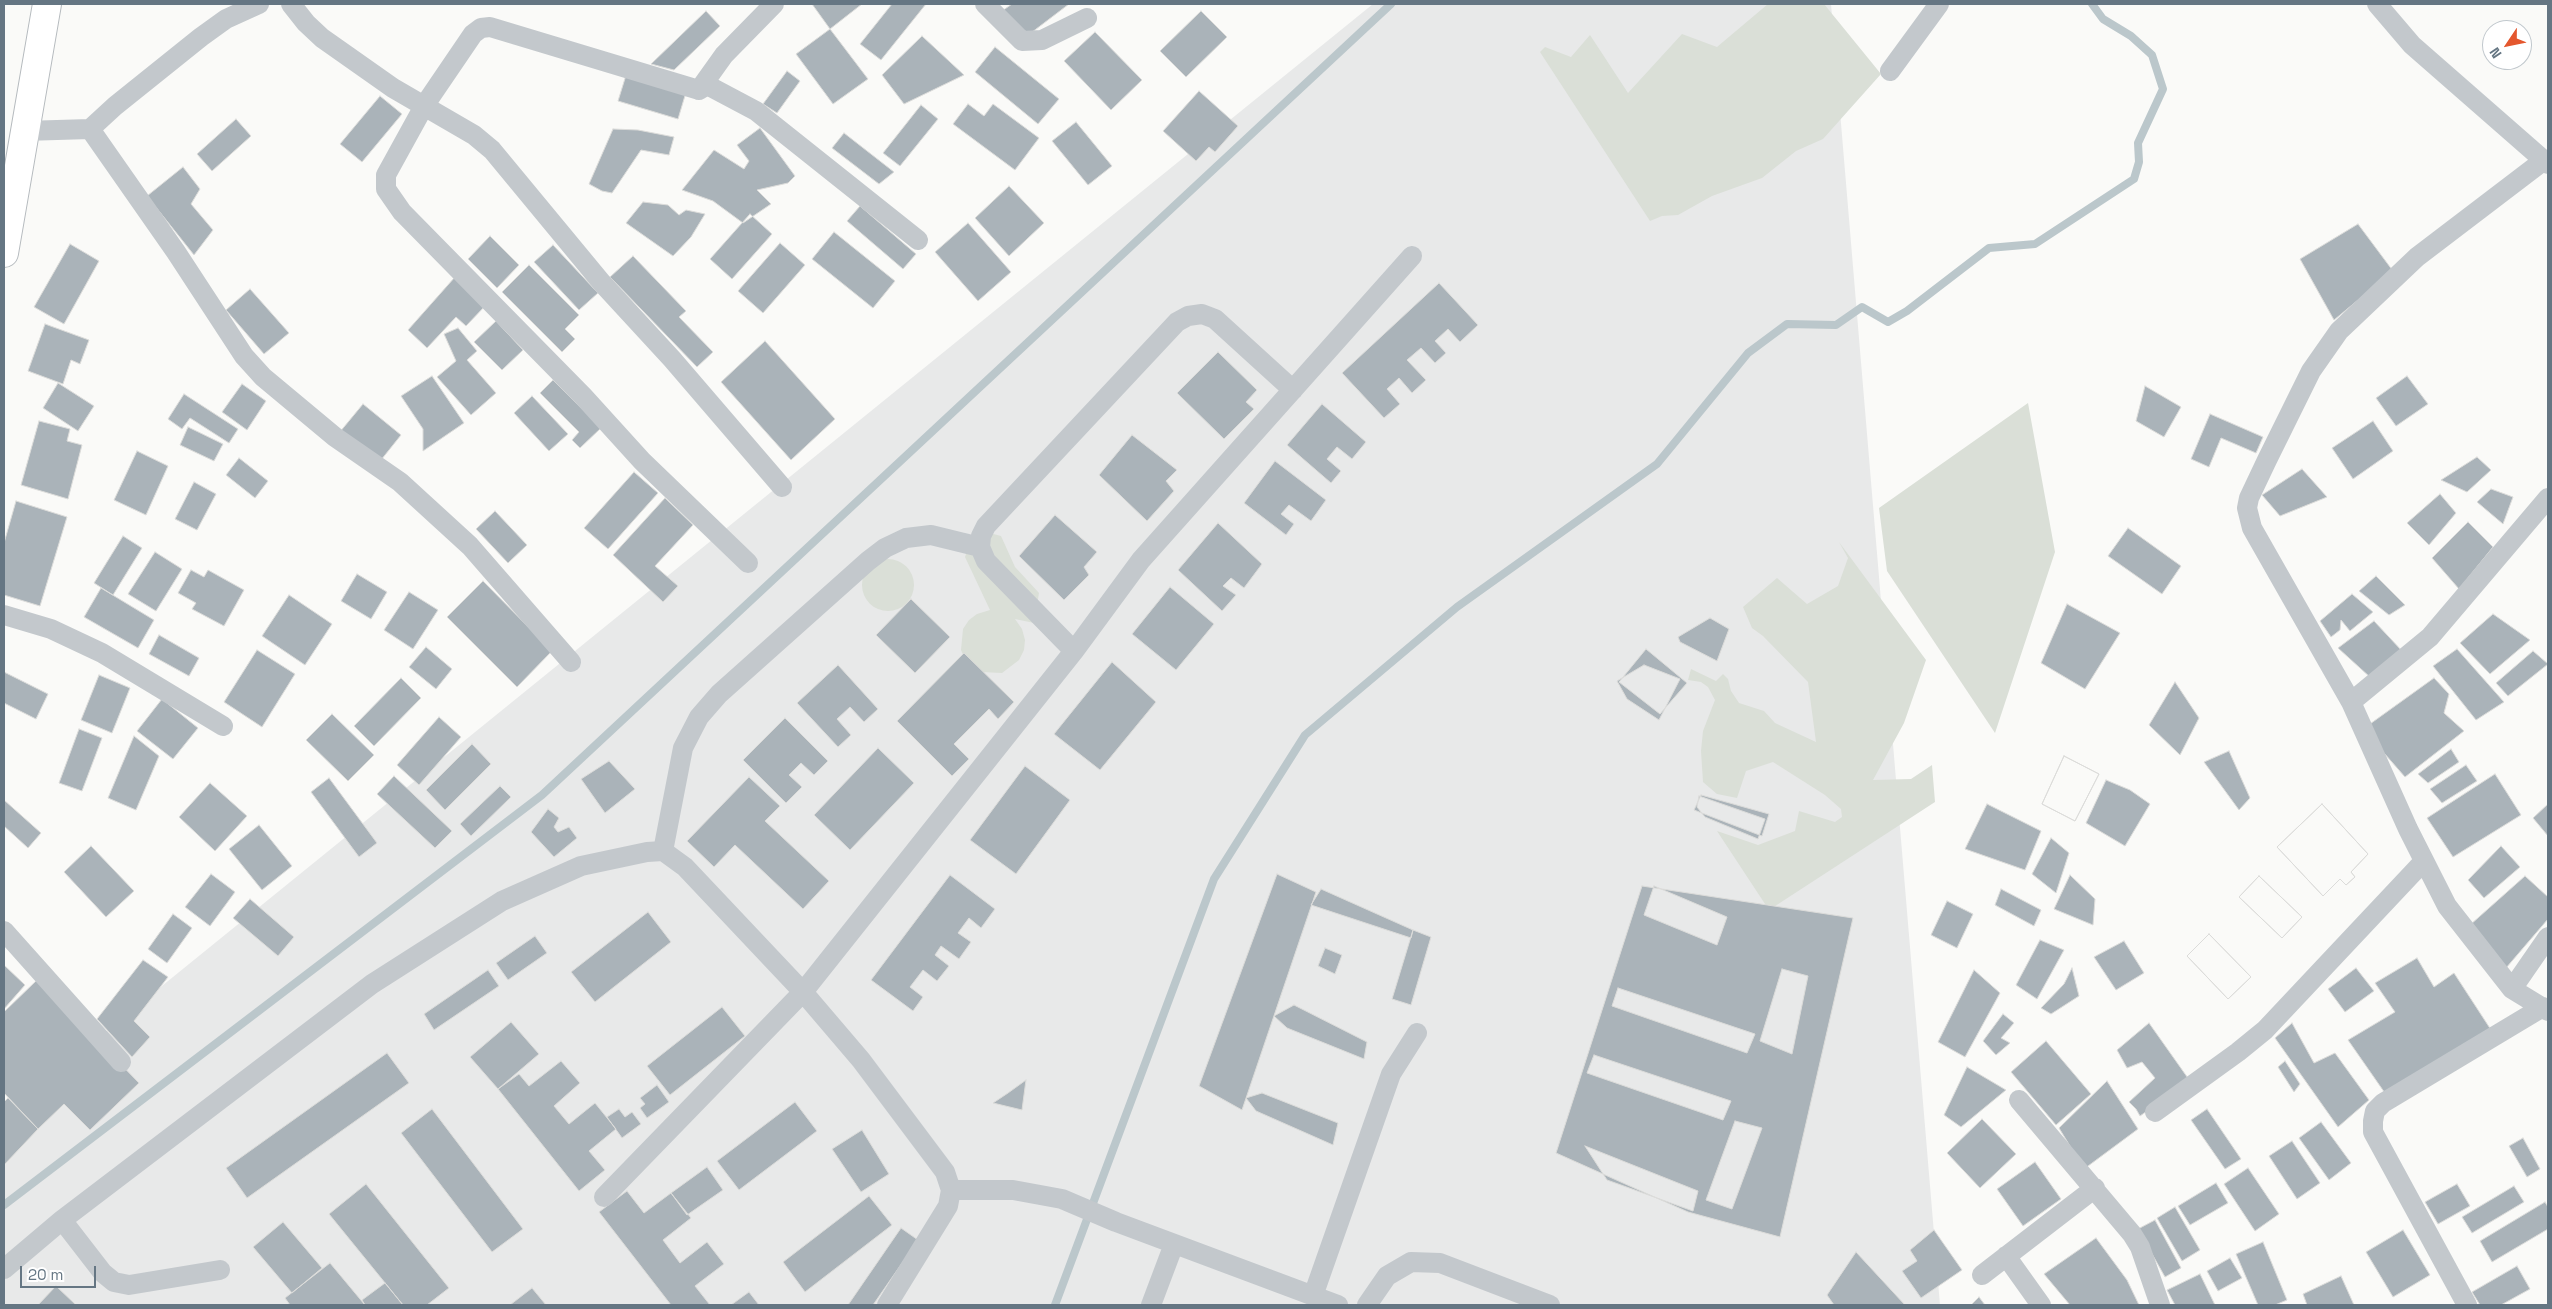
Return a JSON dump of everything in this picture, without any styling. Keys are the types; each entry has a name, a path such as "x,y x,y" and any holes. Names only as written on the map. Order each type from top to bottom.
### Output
{"main road":[{"path":"4,253 47,4"}],"street":[{"path":"24,130 90,130 115,106 200,37 226,20 259,4"},
{"path":"291,4 306,23 322,38 393,88 474,135 492,150 602,283 672,359 782,487"},
{"path":"699,90 724,55 774,4"},
{"path":"985,4 1022,41 1042,40 1086,18"},
{"path":"1890,71 1938,4"},
{"path":"2377,4 2412,45 2546,163 2417,257 2339,331 2311,371 2249,498 2247,508 2252,528 2351,702 2424,861 2456,920 2512,988 2546,1009 2383,1103 2376,1111 2373,1121 2373,1132 2463,1304"},
{"path":"748,563 642,461 583,396 393,201 386,189 386,175 424,106 473,34 481,28 490,27 699,90 707,85 756,111 918,240"},
{"path":"90,130 176,252 244,356 256,370 335,436 400,482 470,546 570,662"},
{"path":"604,1197 803,992 1074,651 1141,560 1412,256"},
{"path":"1074,651 986,561 980,547 981,536 986,526 1178,322 1188,316 1202,314 1214,319 1293,390"},
{"path":"2351,702 2430,637 2548,498"},
{"path":"663,851 683,748 699,718 719,694 885,548 906,538 931,535 980,547"},
{"path":"4,615 51,629 102,653 223,726"},
{"path":"4,1269 62,1220 372,984 502,901 581,866 647,852 663,851 685,867 803,992 861,1060 945,1172 951,1190 948,1206 886,1305"},
{"path":"2155,1112 2238,1052 2265,1030 2424,861"},
{"path":"4,931 121,1062"},
{"path":"2512,988 2548,937"},
{"path":"1313,1296 1391,1074 1417,1032"},
{"path":"2019,1100 2095,1188 2136,1240 2160,1305"},
{"path":"1982,1275 2095,1188"},
{"path":"951,1190 1013,1190 1062,1199 1116,1222 1338,1305"},
{"path":"62,1220 103,1273 114,1282 129,1285 220,1270"},
{"path":"1151,1305 1174,1244"},
{"path":"2006,1256 2041,1305"},
{"path":"1367,1305 1388,1276 1411,1262 1440,1263 1546,1305"}],"shaded area":[{"path":"1373,4 1831,4 1940,1305 4,1305 4,1114"},
{"path":"1768,4 1824,4 1881,74 1823,139 1796,151 1762,178 1712,196 1678,215 1662,216 1650,221 1540,52 1545,47 1571,57 1590,35 1628,93 1682,34 1717,47"},
{"path":"2028,403 2055,552 1995,733 1887,571 1879,508"},
{"path":"975,529 1001,536 1015,567 1039,593 1034,623 1015,619 1022,629 1025,640 1024,650 1019,660 1002,673 981,672 965,659 961,650 963,629 969,620 977,614 990,610 965,557"},
{"path":"1839,542 1926,660 1904,723 1873,780 1911,779 1932,765 1935,802 1769,910 1717,831 1758,845 1795,831 1799,811 1835,822 1842,817 1841,809 1825,795 1773,762 1746,771 1737,798 1717,794 1703,782 1701,751 1703,731 1715,700 1708,687 1701,682 1688,680 1691,669 1716,681 1723,674 1728,679 1731,691 1739,703 1764,711 1775,723 1816,742 1808,682 1763,636 1752,628 1743,607 1777,578 1807,604 1838,586 1848,558"},
{"path":"883,559 893,559 907,566 914,580 914,590 907,604 893,611 883,611 873,607 866,600 862,590 862,580 866,570 873,563"}],"building":[{"path":"812,4 862,4 830,29"},
{"path":"892,4 926,4 881,60 860,44"},
{"path":"1012,4 1069,4 1023,39 1002,11"},
{"path":"706,11 720,26 674,70 651,64"},
{"path":"1201,11 1227,37 1186,77 1160,51"},
{"path":"830,29 868,79 833,104 796,54"},
{"path":"1095,32 1142,80 1111,110 1064,61"},
{"path":"922,36 964,75 904,104 882,75"},
{"path":"995,47 1059,99 1038,124 975,72"},
{"path":"787,71 800,81 777,113 763,104"},
{"path":"627,72 687,89 678,119 618,101"},
{"path":"1199,91 1238,126 1215,152 1209,147 1196,161 1163,131"},
{"path":"380,96 402,114 362,162 340,144"},
{"path":"968,104 984,116 993,104 1039,138 1015,170 953,124"},
{"path":"921,105 938,119 900,166 883,153"},
{"path":"236,119 251,136 212,171 197,154"},
{"path":"1076,122 1112,166 1088,185 1052,141"},
{"path":"760,128 795,176 788,183 757,190 771,204 743,223 713,201 682,190 714,150 744,169 749,161 737,145"},
{"path":"613,129 638,130 674,137 669,155 641,150 612,193 602,191 589,184"},
{"path":"844,133 894,172 879,184 832,148"},
{"path":"183,167 200,189 191,204 213,230 194,255 147,196"},
{"path":"1009,186 1044,223 1009,256 975,218"},
{"path":"643,202 668,205 679,215 686,210 705,214 691,237 673,256 626,223"},
{"path":"860,206 916,254 903,269 847,221"},
{"path":"750,214 772,234 732,279 710,259"},
{"path":"968,223 1011,272 978,301 935,252"},
{"path":"2358,224 2393,271 2334,320 2300,259"},
{"path":"834,232 895,281 873,308 812,259"},
{"path":"490,236 519,265 497,288 468,259"},
{"path":"780,243 805,265 763,313 738,291"},
{"path":"70,244 99,261 64,324 34,307"},
{"path":"553,245 598,293 579,310 534,262"},
{"path":"633,256 686,311 679,317 713,352 697,367 610,277"},
{"path":"529,265 579,315 565,329 575,339 562,352 502,292"},
{"path":"455,277 486,305 466,326 456,317 427,348 408,330"},
{"path":"1439,283 1478,325 1460,342 1448,329 1435,341 1446,353 1435,363 1421,348 1407,360 1426,380 1412,393 1399,378 1387,389 1400,404 1384,418 1342,373"},
{"path":"250,289 289,333 264,354 226,310"},
{"path":"496,321 523,350 502,370 474,342"},
{"path":"45,324 89,340 80,364 71,360 63,384 28,371"},
{"path":"458,328 477,351 467,360 496,393 471,415 437,377 456,361 444,334"},
{"path":"765,341 835,419 791,460 721,382"},
{"path":"1218,352 1257,390 1246,402 1254,409 1224,439 1177,393"},
{"path":"432,376 464,423 423,451 423,429 401,396"},
{"path":"2407,376 2428,404 2396,426 2376,398"},
{"path":"553,380 601,428 580,448 572,440 579,432 540,393"},
{"path":"58,383 94,406 78,431 43,408"},
{"path":"242,384 266,401 247,430 222,412"},
{"path":"2145,386 2181,407 2164,437 2136,421"},
{"path":"184,394 238,429 229,443 190,418 182,429 168,419"},
{"path":"532,396 568,434 549,451 514,413"},
{"path":"363,404 401,435 377,465 339,433"},
{"path":"1322,404 1366,442 1352,459 1337,447 1327,459 1341,471 1331,483 1287,445"},
{"path":"2210,414 2263,437 2256,453 2221,438 2209,467 2191,459"},
{"path":"39,421 70,429 67,441 82,445 68,499 21,485"},
{"path":"2373,421 2393,451 2353,479 2332,448"},
{"path":"188,427 223,444 214,461 180,445"},
{"path":"1132,435 1177,470 1166,481 1174,491 1147,521 1099,475"},
{"path":"137,451 168,466 146,515 114,500"},
{"path":"2477,457 2491,470 2467,492 2441,480"},
{"path":"239,458 268,481 255,498 226,475"},
{"path":"1275,461 1326,500 1311,521 1289,505 1281,514 1294,524 1286,535 1244,503"},
{"path":"2302,469 2327,497 2280,516 2262,495"},
{"path":"634,472 658,493 608,549 584,528"},
{"path":"194,482 216,494 197,530 175,519"},
{"path":"2491,489 2513,497 2503,524 2477,502"},
{"path":"2440,494 2456,513 2429,545 2407,523"},
{"path":"665,498 693,525 655,566 678,586 663,602 613,555"},
{"path":"16,501 67,517 40,606 4,595 4,543"},
{"path":"495,511 527,545 508,563 476,529"},
{"path":"1055,515 1097,552 1084,567 1089,575 1064,600 1019,556"},
{"path":"2468,522 2493,547 2459,589 2432,558"},
{"path":"1218,523 1262,564 1244,588 1231,578 1223,586 1236,595 1222,611 1178,570"},
{"path":"2128,528 2181,566 2162,594 2108,556"},
{"path":"123,536 142,548 113,595 94,583"},
{"path":"155,552 182,569 156,611 128,594"},
{"path":"191,570 204,577 208,570 244,590 224,626 192,609 196,603 178,593"},
{"path":"357,574 387,592 371,619 341,601"},
{"path":"2376,576 2405,605 2389,615 2359,591"},
{"path":"483,581 552,651 517,687 447,617"},
{"path":"1170,587 1214,624 1176,670 1132,634"},
{"path":"101,588 154,620 138,648 84,617"},
{"path":"409,592 438,610 413,649 384,630"},
{"path":"2352,594 2373,612 2350,631 2341,620 2340,630 2331,637 2320,621"},
{"path":"289,595 332,624 305,665 262,636"},
{"path":"911,599 950,637 915,673 876,635"},
{"path":"2067,604 2120,633 2085,689 2041,663"},
{"path":"2493,614 2530,640 2490,674 2460,643"},
{"path":"1710,618 1729,629 1717,661 1680,642 1678,637"},
{"path":"2374,621 2403,652 2371,678 2338,648"},
{"path":"159,635 199,658 189,676 149,654"},
{"path":"426,647 452,669 436,689 409,667"},
{"path":"1646,649 1687,683 1660,714 1619,682"},
{"path":"2457,649 2504,702 2476,720 2433,666"},
{"path":"257,650 295,674 262,727 224,702"},
{"path":"2533,651 2548,664 2508,696 2496,683"},
{"path":"964,653 1014,702 998,719 989,709 954,744 969,759 952,776 897,721"},
{"path":"1112,662 1156,702 1100,770 1054,734"},
{"path":"838,665 878,709 864,722 850,707 837,719 851,735 838,747 797,703"},
{"path":"1644,665 1680,679 1659,720 1627,699 1617,681"},
{"path":"4,672 48,694 36,719 4,703"},
{"path":"99,675 130,688 112,733 81,720"},
{"path":"401,678 421,698 374,746 354,726"},
{"path":"2434,678 2449,694 2444,713 2464,731 2405,777 2363,729"},
{"path":"2175,682 2199,718 2180,755 2149,725"},
{"path":"162,699 198,728 173,759 137,731"},
{"path":"332,714 374,755 348,781 306,740"},
{"path":"439,717 461,737 419,785 397,765"},
{"path":"785,718 828,761 814,775 801,763 789,775 802,787 786,803 743,760"},
{"path":"79,729 102,738 82,791 59,783"},
{"path":"134,736 159,756 136,810 108,798"},
{"path":"472,744 491,764 445,810 426,790"},
{"path":"878,748 914,783 850,850 814,815"},
{"path":"2451,749 2459,762 2428,783 2418,774"},
{"path":"2229,751 2250,798 2239,810 2204,762"},
{"path":"2064,756 2099,774 2075,821 2042,804"},
{"path":"2064,756 2099,774 2075,821 2042,804"},
{"path":"609,761 635,789 605,813 581,779"},
{"path":"2466,765 2477,781 2442,803 2430,789"},
{"path":"1025,766 1070,800 1016,874 970,840"},
{"path":"2495,774 2521,815 2453,857 2427,818"},
{"path":"394,776 452,831 435,848 377,794"},
{"path":"749,777 780,806 765,821 829,881 803,909 735,845 714,867 687,841"},
{"path":"329,778 377,843 359,857 311,792"},
{"path":"2106,780 2130,790 2150,804 2125,846 2086,823"},
{"path":"210,783 247,816 215,851 179,817"},
{"path":"500,786 511,797 471,836 460,824"},
{"path":"1701,795 1769,814 1762,836 1694,810"},
{"path":"1699,796 1765,819 1758,839 1705,817 1697,807"},
{"path":"4,800 41,833 28,848 4,826"},
{"path":"1987,804 2041,831 2025,870 1965,849"},
{"path":"2322,804 2368,854 2351,872 2355,877 2346,885 2340,879 2323,896 2277,847"},
{"path":"2322,804 2368,854 2351,872 2355,877 2346,885 2340,879 2323,896 2277,847"},
{"path":"2548,804 2548,836 2533,818"},
{"path":"548,809 559,818 554,827 558,832 569,827 577,838 554,857 531,832"},
{"path":"259,825 292,866 262,890 229,849"},
{"path":"2051,838 2069,853 2056,893 2032,874"},
{"path":"91,846 134,891 106,917 64,872"},
{"path":"2501,846 2520,867 2484,898 2468,880"},
{"path":"211,874 235,892 210,926 185,907"},
{"path":"1277,874 1316,892 1242,1110 1199,1086"},
{"path":"950,875 995,909 981,928 969,918 958,933 971,942 959,959 941,946 935,955 949,966 937,981 923,970 910,987 923,997 913,1011 871,980"},
{"path":"2070,875 2095,899 2093,925 2054,909"},
{"path":"2259,876 2302,917 2282,938 2239,897"},
{"path":"2259,876 2302,917 2282,938 2239,897"},
{"path":"2525,876 2548,897 2548,919 2506,968 2470,925"},
{"path":"1642,886 1853,918 1780,1237 1688,1212 1556,1153"},
{"path":"1654,886 1727,917 1717,945 1644,915"},
{"path":"1321,889 1413,930 1411,938 1311,905"},
{"path":"2001,889 2041,910 2034,926 1995,905"},
{"path":"250,899 294,937 278,956 233,918"},
{"path":"1947,901 1973,914 1957,948 1931,935"},
{"path":"648,912 671,942 595,1002 571,972"},
{"path":"173,914 192,928 167,963 148,949"},
{"path":"1413,930 1431,937 1411,1005 1392,999"},
{"path":"2209,934 2251,977 2228,999 2187,956"},
{"path":"2209,934 2251,977 2228,999 2187,956"},
{"path":"535,936 547,953 508,980 496,963"},
{"path":"2040,940 2064,950 2037,999 2016,985"},
{"path":"2124,941 2144,973 2116,990 2094,957"},
{"path":"1325,948 1342,955 1335,974 1318,966"},
{"path":"2417,958 2434,987 2454,973 2495,1036 2387,1096 2348,1040 2395,1012 2375,983"},
{"path":"143,960 168,977 134,1021 150,1037 132,1057 97,1019"},
{"path":"4,965 25,985 4,1009"},
{"path":"2072,968 2079,996 2051,1014 2041,1008 2064,984"},
{"path":"2356,968 2374,991 2345,1012 2328,989"},
{"path":"1782,969 1808,976 1792,1054 1760,1041"},
{"path":"488,970 499,986 434,1030 424,1014"},
{"path":"1974,970 2000,993 1965,1057 1938,1042"},
{"path":"38,979 139,1083 90,1130 64,1104 38,1129 4,1093 4,1012"},
{"path":"1618,988 1755,1034 1747,1053 1612,1006"},
{"path":"1294,1005 1367,1042 1364,1059 1287,1028 1274,1016"},
{"path":"722,1007 745,1036 670,1095 647,1066"},
{"path":"2003,1014 2014,1023 2001,1038 2010,1043 1996,1055 1983,1041"},
{"path":"511,1022 539,1054 498,1089 470,1057"},
{"path":"2149,1023 2190,1081 2140,1116 2129,1102 2155,1078 2142,1062 2127,1068 2117,1050"},
{"path":"2292,1023 2314,1063 2335,1053 2369,1100 2338,1127 2275,1038"},
{"path":"2046,1041 2091,1094 2056,1125 2011,1072"},
{"path":"387,1053 409,1083 247,1198 226,1168"},
{"path":"1594,1055 1731,1101 1723,1120 1587,1073"},
{"path":"561,1061 580,1083 554,1106 569,1124 595,1103 616,1129 589,1151 605,1170 579,1191 498,1089 519,1074 529,1086"},
{"path":"2285,1061 2300,1084 2294,1092 2278,1067"},
{"path":"1967,1067 2006,1090 1961,1127 1944,1115"},
{"path":"1026,1080 1022,1110 993,1103 1008,1093"},
{"path":"2107,1081 2138,1129 2084,1169 2059,1128"},
{"path":"657,1085 669,1102 647,1118 640,1108 645,1104 640,1098"},
{"path":"1262,1093 1338,1123 1333,1145 1256,1111 1246,1098"},
{"path":"8,1098 38,1129 4,1165 4,1102"},
{"path":"795,1102 817,1131 739,1190 717,1161"},
{"path":"432,1109 523,1229 492,1252 401,1133"},
{"path":"619,1109 625,1117 632,1112 641,1124 622,1138 607,1117"},
{"path":"2207,1109 2241,1159 2225,1169 2191,1120"},
{"path":"1982,1119 2016,1154 1980,1188 1947,1153"},
{"path":"1735,1121 1762,1128 1732,1209 1706,1200"},
{"path":"2321,1122 2351,1163 2329,1180 2299,1138"},
{"path":"862,1130 889,1174 861,1192 832,1149"},
{"path":"2523,1138 2540,1169 2527,1177 2509,1146"},
{"path":"2292,1141 2320,1183 2297,1199 2269,1156"},
{"path":"1585,1146 1698,1191 1693,1211 1607,1180"},
{"path":"2035,1162 2061,1199 2023,1226 1997,1189"},
{"path":"707,1167 723,1190 687,1215 671,1193"},
{"path":"2248,1168 2279,1214 2255,1231 2224,1184"},
{"path":"2216,1183 2228,1203 2190,1225 2178,1206"},
{"path":"366,1184 449,1288 427,1305 403,1305 329,1214"},
{"path":"2457,1184 2470,1206 2438,1224 2425,1202"},
{"path":"2514,1186 2524,1202 2472,1233 2462,1217"},
{"path":"627,1191 644,1213 671,1193 691,1218 663,1240 680,1263 707,1242 724,1264 695,1286 710,1305 671,1305 599,1212"},
{"path":"869,1196 892,1225 805,1292 783,1262"},
{"path":"2545,1202 2548,1207 2548,1229 2492,1262 2480,1241"},
{"path":"2175,1207 2200,1250 2182,1261 2157,1218"},
{"path":"2155,1220 2181,1268 2165,1277 2138,1229"},
{"path":"283,1222 322,1268 292,1293 253,1247"},
{"path":"901,1228 918,1240 873,1305 848,1305"},
{"path":"1934,1230 1962,1270 1921,1298 1902,1271 1917,1261 1910,1250"},
{"path":"2403,1230 2430,1275 2393,1297 2366,1252"},
{"path":"2096,1238 2127,1280 2139,1305 2070,1305 2044,1274"},
{"path":"2263,1242 2287,1300 2275,1305 2258,1305 2236,1254"},
{"path":"1856,1252 1905,1305 1834,1305 1827,1295"},
{"path":"2230,1258 2242,1278 2218,1291 2207,1271"},
{"path":"330,1263 365,1305 290,1305 285,1298"},
{"path":"2517,1266 2530,1289 2501,1305 2480,1305 2472,1292"},
{"path":"2200,1274 2215,1305 2175,1305 2167,1290"},
{"path":"2341,1276 2354,1305 2307,1305 2303,1294"},
{"path":"385,1283 403,1305 365,1305 362,1300"},
{"path":"56,1286 76,1305 38,1305"},
{"path":"532,1288 546,1305 510,1305"},
{"path":"749,1292 759,1305 731,1305"},
{"path":"1979,1297 1985,1305 1971,1305"}],"waterway":[{"path":"4,1205 542,795 1391,4"},
{"path":"1055,1305 1214,879 1305,735 1457,607 1657,464 1748,353 1787,324 1836,325 1862,307 1888,322 1907,311 1989,248 2035,244 2134,179 2139,162 2138,143 2163,89 2152,55 2131,36 2103,19 2092,4"}]}
